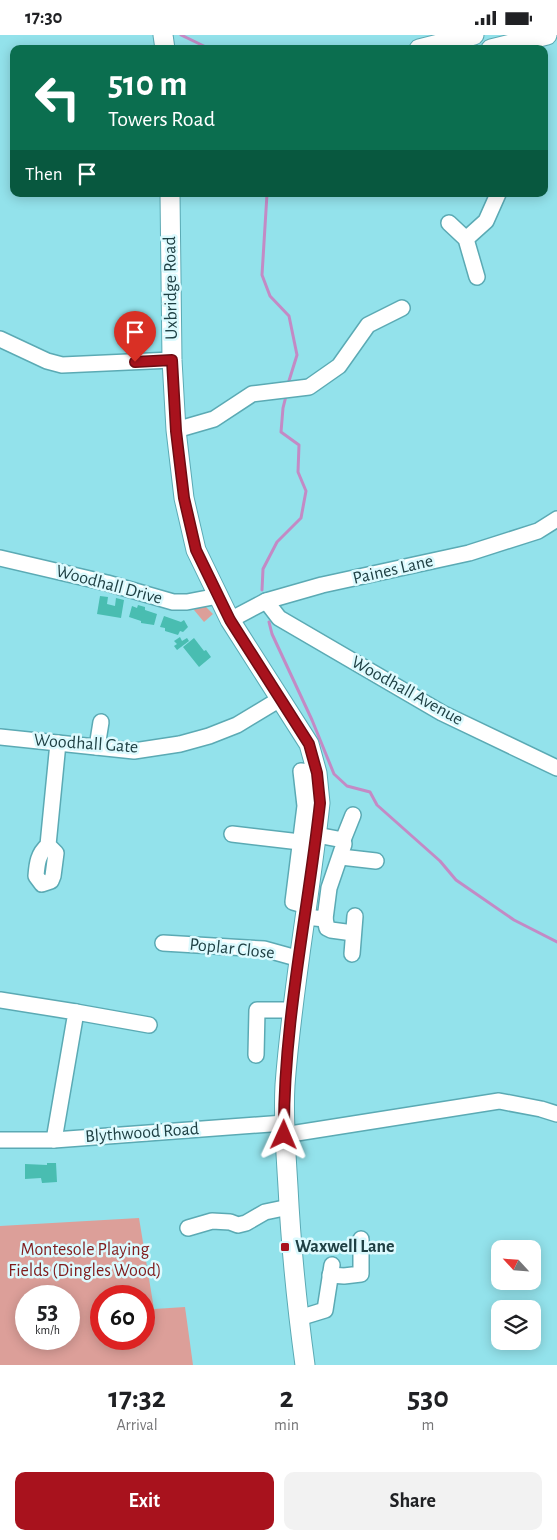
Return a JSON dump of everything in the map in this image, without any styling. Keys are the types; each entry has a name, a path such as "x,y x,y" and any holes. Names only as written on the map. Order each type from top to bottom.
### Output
{"main road":[{"path":"435,45 474,35"},
{"path":"507,45 547,35"},
{"name":"Uxbridge Road","path":"170,197 172,360 176,431 184,498 196,550 230,620 309,744 317,773 320,803 308,839 306,911 292,1009 285,1086 284,1129 289,1207 305,1365"}],"street":[{"path":"466,239 486,221 497,197"},
{"path":"449,223 466,239 477,277"},
{"path":"176,431 214,419 252,394 309,387 339,366 368,325 402,308"},
{"path":"0,339 47,361 62,365 172,360"},
{"name":"Paines Lane","path":"230,620 266,601 322,585 469,553 538,531 557,519"},
{"name":"Woodhall Drive","path":"0,558 107,583 173,602 187,602 218,596"},
{"name":"Woodhall Avenue","path":"266,601 279,618 442,713 557,768"},
{"name":"Woodhall Gate","path":"0,737 134,751 180,745 237,725 280,699"},
{"path":"97,747 101,722"},
{"path":"48,845 58,743"},
{"path":"353,815 343,840 341,857 329,888 325,919 327,928 353,933"},
{"path":"232,834 343,840"},
{"path":"341,857 376,861"},
{"path":"306,911 325,919"},
{"path":"352,954 355,916"},
{"name":"Poplar Close","path":"163,943 264,949 300,959"},
{"path":"0,1000 148,1025"},
{"path":"256,1055 257,1011 292,1009"},
{"path":"54,1140 76,1012"},
{"path":"284,1129 499,1101 534,1107 557,1114"},
{"name":"Blythwood Road","path":"0,1140 54,1140 284,1129"},
{"path":"188,1227 212,1221 230,1221 238,1225 246,1223 264,1212 289,1207"},
{"path":"299,1318 325,1311 331,1270 344,1276 361,1274 361,1239"}],"green space":[{"path":"205,606 213,614 204,622 194,610"},
{"name":"Montesole Playing Fields (Dingles Wood)","path":"139,1218 150,1285 90,1285 90,1350 155,1350 155,1309 185,1307 193,1365 0,1365 0,1226"}],"building":[{"path":"100,596 108,597 107,604 115,606 116,598 124,600 121,618 97,614"},
{"path":"138,605 145,607 145,610 157,614 154,625 141,623 141,621 129,617 132,606 137,608"},
{"path":"164,616 181,622 184,620 188,627 183,632 180,631 178,635 165,631 165,628 160,627"},
{"path":"180,637 182,641 187,638 189,641 177,650 174,646 177,644 174,641"},
{"path":"194,638 211,657 199,667 183,647"},
{"path":"47,1163 56,1163 57,1182 42,1183 41,1178 25,1179 25,1164 47,1165"}],"waterway":[{"path":"181,35 202,45"},
{"path":"267,197 262,275 270,296 289,316 297,355 288,384"},
{"path":"262,590 263,569 277,542 301,518 306,491 298,472 299,445 281,432 286,396"},
{"path":"269,622 272,634 312,720 334,774 347,786 370,792 377,805 440,861 456,880 514,920 557,942"}],"place":[{"name":"Waxwell Lane","path":"285,1247"}],"route":[{"path":"135,362 172,360 176,431 184,498 196,550 230,620 309,744 317,773 320,803 292,1009 285,1086 284,1135"}]}
